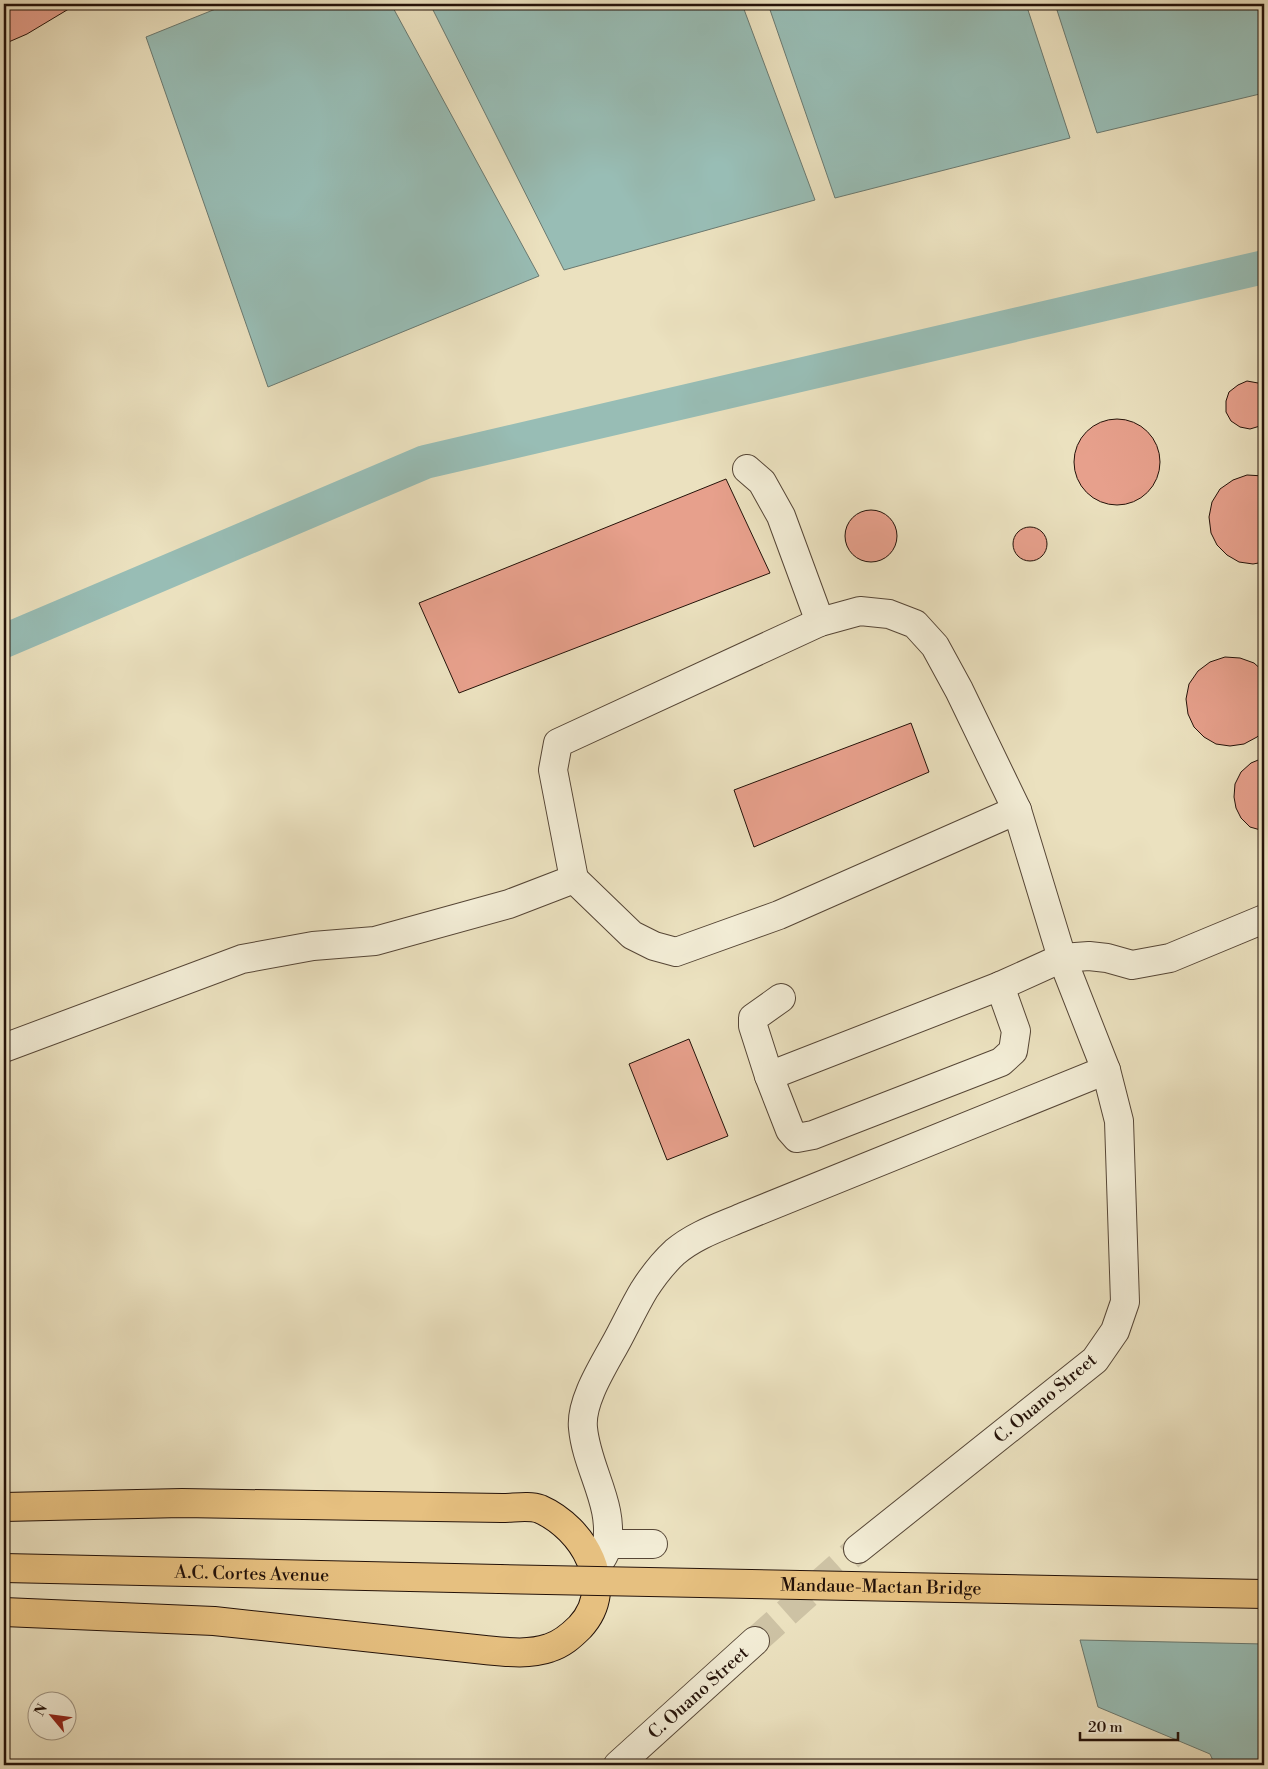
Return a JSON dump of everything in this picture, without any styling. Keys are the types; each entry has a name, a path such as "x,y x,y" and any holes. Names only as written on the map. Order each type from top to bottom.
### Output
{"main road":[{"path":"4,1506 182,1503 529,1507 539,1509 566,1525 581,1542 594,1570 597,1588 594,1604 583,1624 558,1644 544,1650 530,1652 485,1650 214,1621 4,1612"},
{"name":"A.C. Cortes Avenue","path":"4,1568 499,1579"},
{"name":"Mandaue-Mactan Bridge","path":"499,1579 1264,1594"}],"street":[{"path":"748,469 762,482 781,516 820,622"},
{"name":"C. Ouano Street","path":"574,879 553,770 558,743 820,622 860,611 890,614 915,624 935,646 959,690 1017,810 1062,958 1097,1043 1120,1121 1124,1302 1115,1331 1094,1360 858,1549"},
{"path":"4,1048 242,959 313,946 375,941 509,904 574,879 632,935 654,946 676,952 779,916 1017,810"},
{"path":"769,1076 1000,986 1062,958 1089,956 1107,958 1132,965 1170,958 1264,919"},
{"path":"781,998 753,1018 753,1026 769,1076 790,1130 796,1138 813,1135 1001,1062 1013,1051 1016,1031 1000,986"},
{"path":"594,1570 606,1551 607,1510 587,1448 583,1428 584,1413 591,1392 644,1290 662,1265 674,1253 699,1236 716,1228 1106,1070"},
{"path":"606,1544 653,1544"},
{"name":"C. Ouano Street","path":"618,1765 755,1641"}],"water":[{"path":"228,4 391,4 539,276 268,387 146,37"},
{"path":"430,4 742,4 815,200 564,270"},
{"path":"768,4 1026,4 1070,138 835,198"},
{"path":"1055,4 1264,4 1264,93 1097,133"},
{"path":"1080,1640 1264,1644 1264,1765 1215,1765 1210,1754 1098,1707"}],"building":[{"path":"4,4 77,4 27,34 4,44"},
{"path":"1247,381 1258,383 1264,387 1264,422 1260,426 1250,429 1240,427 1231,421 1226,412 1226,401 1229,392"},
{"path":"1117,419 1133,422 1141,426 1153,438 1157,446 1160,462 1157,478 1153,486 1141,498 1133,502 1117,505 1101,502 1093,498 1081,486 1077,478 1074,462 1077,446 1081,438 1093,426 1101,422"},
{"path":"1247,475 1264,476 1264,562 1253,564 1239,562 1227,555 1217,545 1211,533 1209,517 1212,502 1220,489 1233,480"},
{"path":"726,479 770,573 459,693 419,603"},
{"path":"866,510 876,510 890,517 897,531 897,541 890,555 876,562 866,562 856,558 849,551 845,541 845,531 849,521 856,514"},
{"path":"1030,527 1042,532 1047,544 1042,556 1030,561 1018,556 1013,544 1018,532"},
{"path":"1225,657 1240,658 1254,663 1264,672 1264,730 1257,737 1244,744 1230,746 1216,744 1204,737 1194,727 1188,714 1186,699 1189,684 1198,671 1210,662"},
{"path":"911,723 929,772 754,847 734,790"},
{"path":"1264,758 1264,831 1250,827 1241,818 1236,808 1234,797 1235,784 1241,772 1251,763"},
{"path":"689,1039 728,1136 667,1160 629,1064"}],"waterway":[{"path":"4,641 425,462 1264,267"}],"tunnel":[{"path":"755,1641 858,1549"}]}
